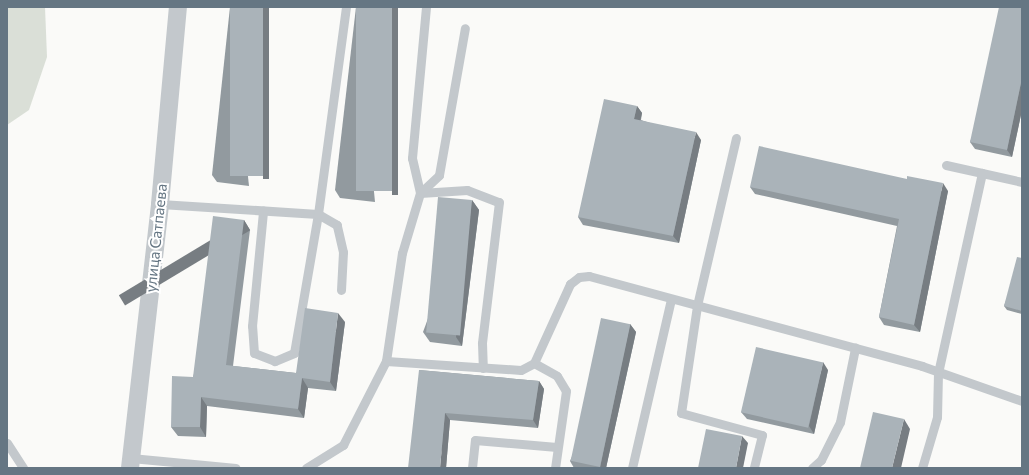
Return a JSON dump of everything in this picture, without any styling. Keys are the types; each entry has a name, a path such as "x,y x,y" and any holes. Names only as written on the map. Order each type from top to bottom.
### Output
{"street":[{"name":"улица Сатпаева","path":"131,463 160,204 178,7"}],"lane":[{"path":"263,211 252,326 254,354 275,361 294,353 318,214 346,7"},
{"path":"420,193 412,158 426,7"},
{"path":"306,468 343,445 386,361 402,253 420,193 439,174 464,28"},
{"path":"736,138 697,306 681,413 762,435 754,468"},
{"path":"946,165 1022,182"},
{"path":"922,468 937,417 938,373 982,173"},
{"path":"420,193 467,190 499,202 482,343 483,368"},
{"path":"160,204 318,214 337,225 343,252 341,290"},
{"path":"386,361 521,370 534,363 570,284 579,277 589,276 922,366 938,373 1022,401"},
{"path":"632,468 671,299"},
{"path":"812,468 821,460 840,422 855,348"},
{"path":"534,363 557,376 566,391 555,468"},
{"path":"472,468 475,440 557,447"},
{"path":"7,443 23,468"},
{"path":"131,463 236,468"}],"shaded area":[{"path":"7,7 45,7 47,57 29,110 7,125"}],"building":[{"path":"230,7 263,7 263,176 230,176"},
{"path":"356,7 392,7 392,191 356,191"},
{"path":"999,7 1022,7 1022,78 1007,150 970,142"},
{"path":"604,99 637,106 634,119 696,132 673,236 578,217"},
{"path":"759,146 907,179 907,176 943,183 914,325 879,317 899,219 750,187"},
{"path":"438,197 472,200 460,335 426,332"},
{"path":"213,216 244,220 226,365 296,373 305,308 338,313 330,382 302,378 298,409 201,397 200,427 171,427 172,376 193,377"},
{"path":"1017,257 1022,258 1022,311 1004,306"},
{"path":"601,318 630,324 600,467 571,461"},
{"path":"756,347 823,363 808,428 741,412"},
{"path":"419,370 539,381 533,420 445,413 440,468 408,468"},
{"path":"873,412 904,419 892,468 860,468"},
{"path":"706,429 742,436 736,468 698,468"}]}
